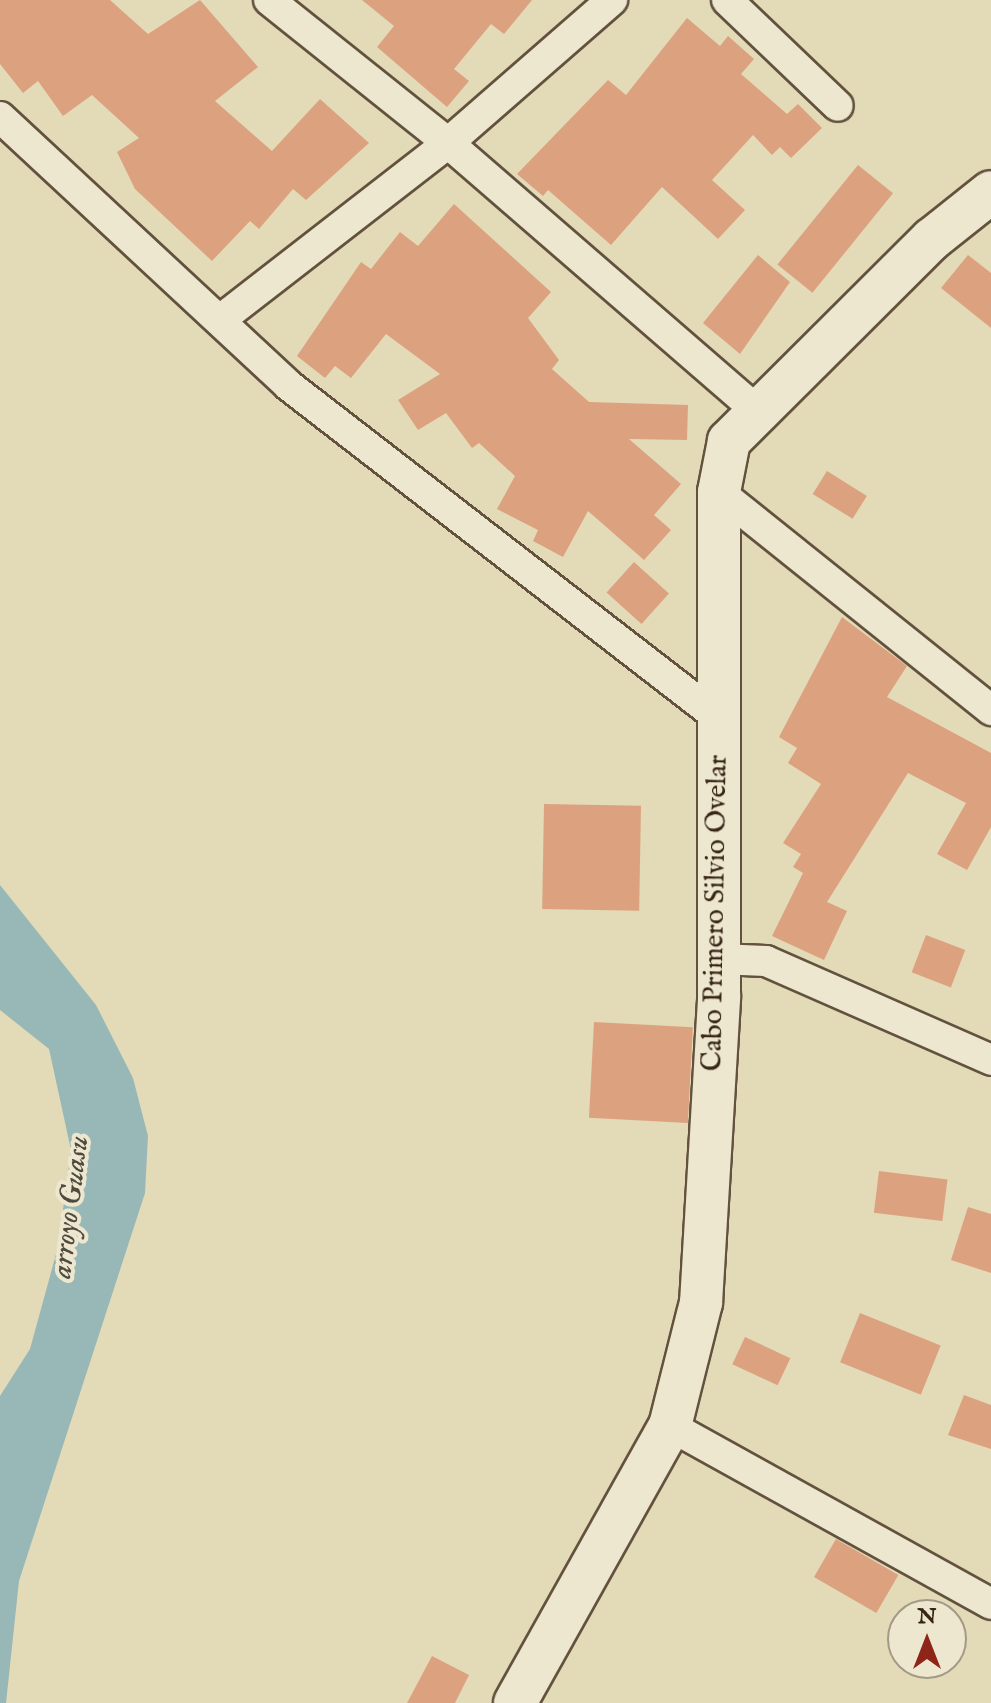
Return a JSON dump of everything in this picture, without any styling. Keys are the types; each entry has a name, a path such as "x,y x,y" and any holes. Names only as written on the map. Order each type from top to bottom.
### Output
{"main road":[{"name":"Cabo Primero Silvio Ovelar","path":"515,1703 670,1426 701,1303 718,959 719,492 729,441 757,411 991,192"}],"street":[{"path":"269,0 448,143 757,411"},
{"path":"220,320 448,143 612,0"},
{"path":"727,0 838,106"},
{"path":"0,117 348,433 719,718"},
{"path":"719,492 991,710"},
{"path":"718,959 766,961 990,1056"},
{"path":"670,1426 991,1604"}],"water":[{"name":"arroyo Guasu","path":"0,885 96,1005 133,1078 148,1136 145,1193 19,1581 6,1703 0,1703 0,1396 30,1349 58,1247 71,1150 49,1049 0,1010"}],"building":[{"path":"0,0 110,0 148,34 200,0 258,67 215,101 272,151 320,99 369,143 306,200 293,189 259,229 250,221 212,261 135,189 117,152 139,138 92,95 63,116 38,81 23,93 0,64"},
{"path":"362,0 532,0 504,34 491,24 454,69 469,81 447,107 377,47 394,26"},
{"path":"687,18 720,46 728,36 754,59 741,74 787,114 798,104 822,128 791,158 780,147 772,155 753,135 712,180 745,210 718,239 662,187 611,245 548,190 543,196 517,174 608,80 626,95"},
{"path":"858,165 893,193 812,293 777,264"},
{"path":"454,204 551,292 528,318 559,360 552,369 589,402 688,405 687,440 629,439 681,484 654,515 671,530 644,560 588,511 563,557 533,541 538,530 497,509 515,476 479,443 472,448 446,413 418,430 398,400 440,374 386,334 351,378 335,366 325,378 297,356 361,262 371,269 400,232 418,246"},
{"path":"758,255 790,282 740,354 703,323"},
{"path":"968,255 991,273 991,328 941,288"},
{"path":"827,471 867,496 853,519 813,494"},
{"path":"634,562 669,593 641,624 607,592"},
{"path":"842,617 907,666 887,697 991,753 991,827 967,870 937,854 966,803 908,773 827,902 847,911 824,960 772,936 803,873 793,867 801,854 783,843 821,784 788,763 797,748 779,737"},
{"path":"544,804 641,806 639,911 542,909"},
{"path":"926,935 965,950 951,987 912,972"},
{"path":"594,1022 693,1027 688,1123 589,1118"},
{"path":"879,1171 947,1179 942,1221 874,1213"},
{"path":"968,1207 991,1214 991,1273 951,1260"},
{"path":"860,1313 941,1346 921,1395 840,1362"},
{"path":"745,1337 790,1358 778,1385 732,1364"},
{"path":"964,1395 991,1405 991,1449 948,1435"},
{"path":"836,1539 898,1575 876,1613 814,1577"},
{"path":"432,1656 469,1675 455,1703 407,1703"}]}
